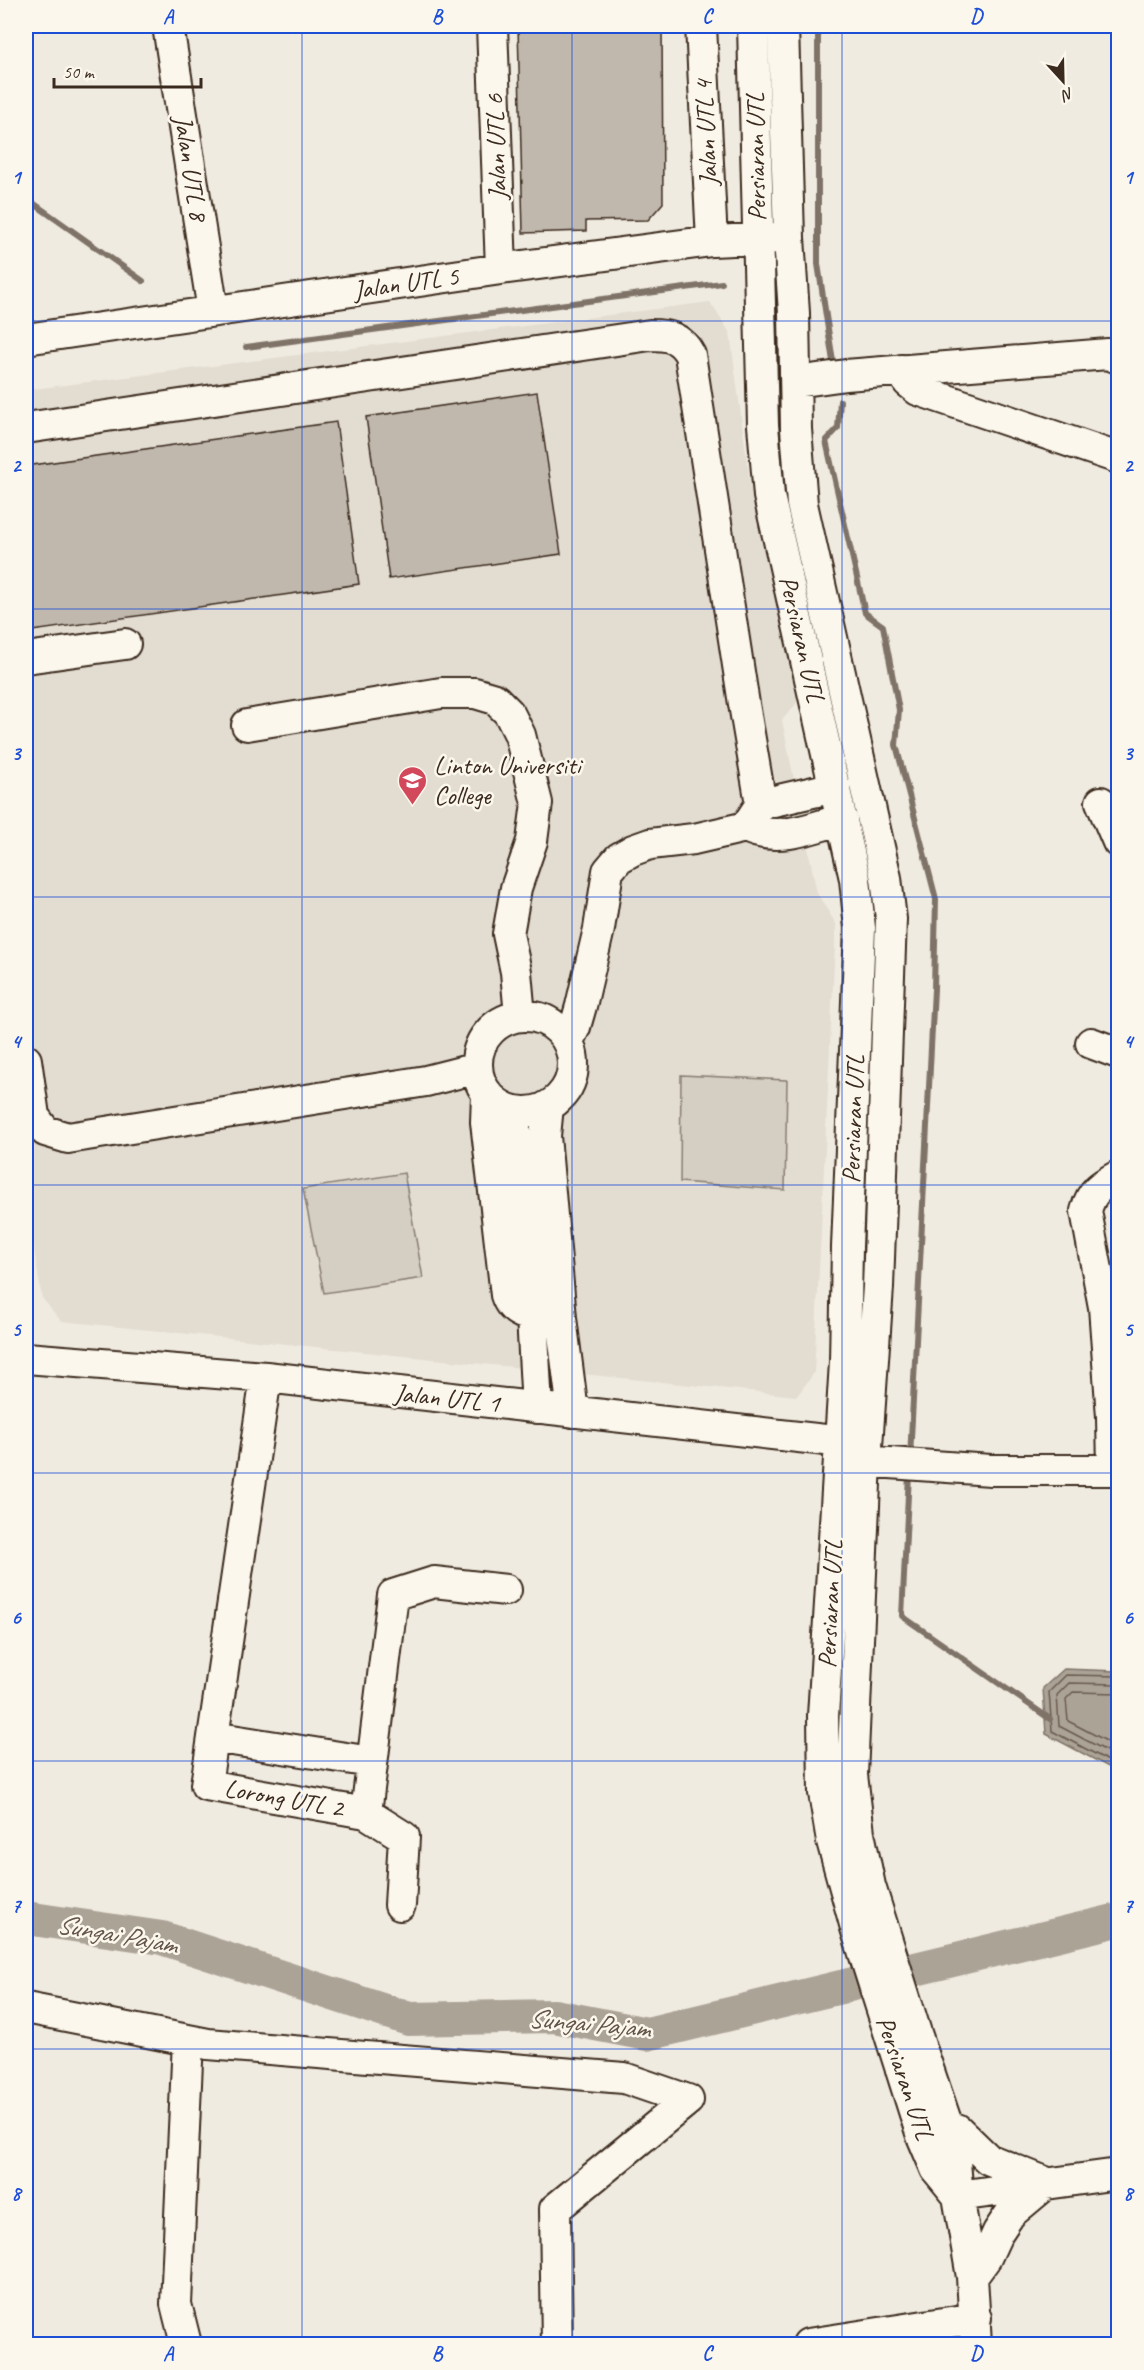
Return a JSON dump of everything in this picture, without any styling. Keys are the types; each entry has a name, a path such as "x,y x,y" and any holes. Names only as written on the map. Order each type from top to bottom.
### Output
{"street":[{"name":"Jalan UTL 8","path":"168,26 213,311"},
{"name":"Jalan UTL 6","path":"492,26 501,269"},
{"name":"Jalan UTL 4","path":"701,26 712,241"},
{"name":"Persiaran UTL","path":"753,26 764,444 769,496 855,879 860,928 847,1246 845,1362 860,1454"},
{"name":"Persiaran UTL","path":"783,26 798,469 802,504 890,898 879,1264 860,1454 852,1775 868,1926 903,2036 922,2136 936,2169 958,2196"},
{"name":"Jalan UTL 5","path":"26,339 501,269 712,241 789,238"},
{"path":"26,428 650,335 666,335 679,340 690,355 755,832 771,835 842,819"},
{"path":"796,382 901,370 1108,354 1119,358"},
{"path":"901,370 908,382 918,390 1119,458"},
{"path":"26,658 125,645"},
{"path":"247,724 441,693 475,693 495,699 502,706 520,735 537,803 532,841 516,888 508,934 516,972 520,1016"},
{"path":"568,1041 575,1027 599,929 608,871 619,858 633,849 650,844 694,838 835,787"},
{"path":"1101,802 1119,842"},
{"path":"26,1060 34,1116 45,1131 68,1138 426,1081 492,1091 523,1112 536,1111 560,1097 569,1084 573,1070 573,1055 568,1041 559,1029 548,1021 535,1016 520,1016 506,1020 493,1028 483,1039 478,1053 492,1091 486,1122 506,1295 515,1310 532,1316 561,1317"},
{"path":"548,1106 545,1136 561,1317 573,1412"},
{"path":"1116,1470 1104,1307 1086,1210 1089,1197 1105,1183 1119,1176"},
{"path":"532,1316 537,1408"},
{"name":"Jalan UTL 1","path":"26,1358 266,1377 573,1412 930,1466 991,1470 1116,1470"},
{"name":"Lorong UTL 2","path":"266,1377 206,1785 366,1813 393,1595 434,1582 506,1590"},
{"path":"213,1737 371,1762"},
{"path":"366,1813 404,1837 400,1905"},
{"path":"26,2008 208,2044 624,2078 688,2100 555,2209 558,2344"},
{"name":"Persiaran UTL","path":"903,2036 948,2127 956,2162 958,2196 972,2277 976,2331"},
{"path":"186,2344 176,2304 188,2040"},
{"path":"948,2127 957,2129 988,2159 1047,2183"},
{"path":"958,2196 1119,2174"},
{"path":"972,2277 986,2258 998,2232 1010,2214 1047,2183"},
{"path":"808,2344 976,2331"}],"shaded area":[{"name":"Linton Universiti College","path":"710,302 730,333 751,490 803,696 782,720 817,893 836,924 814,1373 797,1396 61,1321 42,1298 26,1200 26,390"},
{"path":"681,1075 787,1080 785,1190 680,1182"},
{"path":"404,1173 423,1278 324,1293 303,1189"}],"water":[{"path":"1064,1669 1118,1671 1118,1772 1046,1734 1043,1688"}],"building":[{"path":"518,26 662,26 663,203 648,220 586,221 586,231 523,233"},
{"path":"537,392 561,554 389,579 366,417"},
{"path":"336,422 359,584 26,632 26,466"}],"waterway":[{"path":"818,26 818,264 834,368"},
{"path":"26,198 143,281"},
{"path":"246,347 722,283"},
{"path":"840,401 838,428 826,441 865,613 883,626 899,710 896,745 936,899 934,989 910,1458"},
{"path":"909,1474 902,1616 1050,1719"},
{"name":"Sungai Pajam","path":"26,1918 162,1938 409,2019 554,2016 647,2034 1118,1920"}],"place":[{"name":"Linton Universiti College","path":"413,806"}]}
